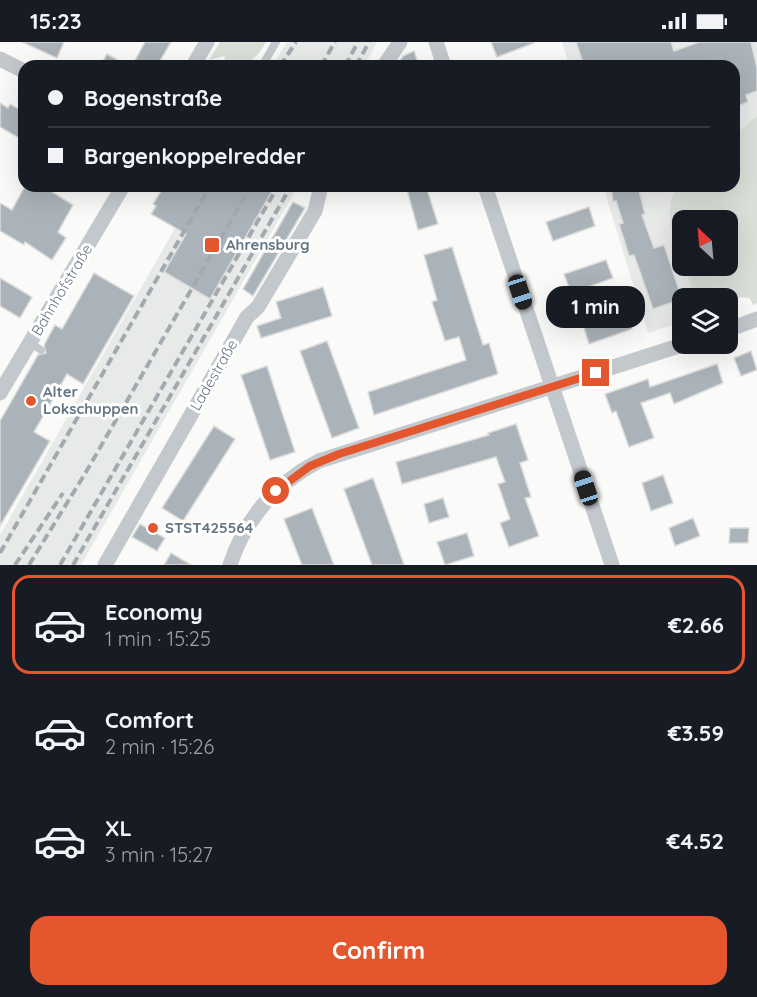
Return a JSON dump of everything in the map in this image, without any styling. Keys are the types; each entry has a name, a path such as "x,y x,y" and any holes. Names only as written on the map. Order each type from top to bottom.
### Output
{"street":[{"path":"196,60 207,42"},
{"path":"388,60 400,42"},
{"path":"436,42 442,60"},
{"path":"0,59 18,68"},
{"name":"Bahnhofstraße","path":"0,393 35,347 120,192"},
{"name":"Ladestraße","path":"105,565 247,317 258,307 315,211 320,192"},
{"path":"487,192 612,565"},
{"path":"738,326 757,319"},
{"path":"230,565 244,532 261,506 284,484 310,466 339,454 672,348"}],"lane":[{"path":"265,60 275,43"}],"shaded area":[{"path":"220,42 266,42 252,60 225,60 224,56 209,60"},
{"path":"287,42 377,42 367,60 276,60"},
{"path":"562,42 757,42 757,303 753,305 750,298 738,298 738,288 672,288 672,325 648,333 605,192 740,192 740,60 567,60"},
{"path":"757,116 757,303 753,305 750,298 738,298 738,288 692,288 688,276 738,276 738,210 672,210 672,228 671,223 671,205 675,192 740,192 740,131"},
{"path":"196,192 295,192 81,565 0,565 0,535"}],"building":[{"path":"22,42 64,42 57,58"},
{"path":"145,42 171,42 160,60 135,60"},
{"path":"491,42 534,42 534,43 497,57"},
{"path":"576,42 671,42 674,51 699,42 751,42 757,68 757,91 746,95 748,102 740,105 740,60 582,60"},
{"path":"414,51 417,60 400,60 403,56"},
{"path":"107,54 118,60 104,60"},
{"path":"0,103 8,108 10,104 18,109 18,138 0,127"},
{"path":"22,192 52,192 73,205 58,232 66,238 52,260 25,242 24,245 0,231 0,203 12,210"},
{"path":"160,192 272,192 210,299 164,272 186,234 151,214 156,206 153,204"},
{"path":"408,192 428,192 438,224 418,230"},
{"path":"612,192 640,192 645,214 642,215 654,248 664,245 672,276 674,276 678,288 672,288 672,302 653,309 634,255 629,256 619,224 623,223 616,201 613,202"},
{"path":"293,202 305,208 253,296 243,289"},
{"path":"589,207 595,226 553,241 546,222"},
{"path":"452,247 483,345 489,343 498,374 374,415 368,392 466,360 459,337 445,341 432,302 437,300 424,255"},
{"path":"606,260 613,278 571,293 564,274"},
{"name":"Alter Lokschuppen","path":"94,273 134,296 83,384 67,374 34,432 50,441 0,526 0,421 38,355 46,353 44,345 55,325 62,329"},
{"path":"0,278 32,297 20,318 0,306"},
{"path":"323,287 332,316 261,338 257,326 281,318 276,302"},
{"path":"625,310 632,329 589,344 583,325"},
{"path":"327,341 359,428 332,438 300,351"},
{"path":"751,351 757,370 741,376 734,358"},
{"path":"717,364 723,383 674,404 670,393 641,403 654,438 629,447 616,411 612,413 605,394 648,379 650,387"},
{"path":"267,366 295,452 270,460 241,375"},
{"path":"516,424 528,460 520,463 531,497 525,498 539,536 509,547 500,523 510,519 498,484 505,482 496,457 402,484 396,462 489,435 488,433"},
{"path":"214,426 235,439 183,521 162,508"},
{"path":"663,475 673,503 651,511 642,483"},
{"path":"373,478 404,565 372,565 344,489"},
{"path":"443,498 449,517 429,523 424,504"},
{"path":"312,508 334,565 302,565 284,519"},
{"path":"693,518 700,536 675,546 669,528"},
{"path":"140,524 165,538 157,551 132,537"},
{"path":"730,528 749,528 748,543 729,543"},
{"path":"467,533 474,556 445,565 437,542"},
{"path":"171,553 191,565 164,565"}],"railway":[{"path":"284,60 296,42"},
{"path":"324,60 335,42"},
{"path":"348,60 358,42"},
{"path":"359,60 369,42"},
{"path":"0,553 207,192"},
{"path":"29,565 86,472 248,192"},
{"path":"60,565 275,192"},
{"path":"73,565 288,192"},
{"path":"15,565 63,493"}],"place":[{"name":"Ahrensburg","path":"212,245"},
{"name":"Alter Lokschuppen","path":"31,401"},
{"name":"STST425564","path":"153,528"}],"route":[{"path":"276,491 292,477 329,457 596,373"}]}
